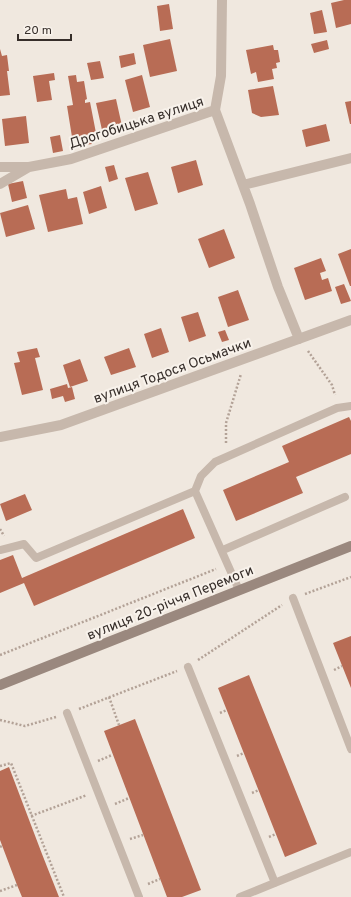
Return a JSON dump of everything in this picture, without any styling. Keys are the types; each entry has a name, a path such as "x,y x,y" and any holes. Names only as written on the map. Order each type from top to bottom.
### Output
{"street":[{"name":"Дрогобицька вулиця","path":"0,167 29,167 71,159 215,110 221,76 222,0"},
{"path":"215,110 243,185 278,287 299,339"},
{"path":"243,185 351,158"},
{"name":"Дрогобицька вулиця","path":"0,184 29,167"},
{"name":"вулиця Тодося Осьмачки","path":"0,437 61,425 351,320"},
{"name":"вулиця 20-річчя Перемоги","path":"0,684 351,546"}],"lane":[{"path":"0,550 24,544 36,558 195,491 201,476 215,462 337,408 351,406"},
{"path":"195,491 240,590"},
{"path":"223,550 345,497"},
{"path":"292,598 351,749"},
{"path":"188,667 276,883"},
{"path":"67,714 96,792 139,897"},
{"path":"240,897 351,852"}],"path":[{"path":"299,339 332,385 337,408"},
{"path":"226,457 226,423 245,358"},
{"path":"0,655 229,564"},
{"path":"0,720 25,726 67,714 188,667 292,598 351,577"},
{"path":"109,697 119,725"},
{"path":"0,766 10,763 64,897"},
{"path":"31,816 96,792"},
{"path":"0,891 17,885"}],"building":[{"path":"351,0 351,24 336,28 331,3"},
{"path":"169,4 173,29 160,31 157,6"},
{"path":"322,10 327,32 314,34 310,13"},
{"path":"170,39 177,71 150,77 143,45"},
{"path":"327,40 329,49 314,53 311,44"},
{"path":"273,45 274,50 278,50 280,62 276,63 277,68 272,69 274,79 258,82 256,72 251,74 246,50"},
{"path":"0,49 2,56 7,55 10,95 0,96"},
{"path":"134,53 136,64 121,68 119,56"},
{"path":"100,61 104,78 91,80 87,63"},
{"path":"54,73 55,80 49,81 52,100 37,102 33,76"},
{"path":"76,75 77,82 84,81 87,99 85,100 85,103 90,102 96,133 90,134 92,144 77,146 76,136 72,137 67,106 73,105 68,76"},
{"path":"142,75 150,107 133,112 125,80"},
{"path":"273,86 279,115 261,117 252,113 248,90"},
{"path":"116,99 122,126 102,130 96,103"},
{"path":"351,101 351,124 350,124 345,102"},
{"path":"26,116 29,143 5,146 2,119"},
{"path":"326,124 330,141 306,147 302,130"},
{"path":"60,135 63,151 53,153 50,137"},
{"path":"196,160 203,185 178,193 171,167"},
{"path":"114,165 118,179 109,182 105,167"},
{"path":"148,172 158,204 135,211 125,178"},
{"path":"23,181 27,198 12,202 8,184"},
{"path":"101,186 107,208 89,214 83,192"},
{"path":"66,189 68,199 77,197 83,224 48,232 39,195"},
{"path":"28,205 35,229 6,237 0,213"},
{"path":"224,229 235,258 209,268 198,239"},
{"path":"351,249 351,286 350,286 338,254"},
{"path":"321,258 326,271 320,273 322,280 328,278 332,291 305,300 294,268"},
{"path":"344,284 351,301 341,304 335,287"},
{"path":"238,290 249,320 228,327 218,297"},
{"path":"198,312 206,336 189,342 181,317"},
{"path":"161,328 169,352 152,358 144,334"},
{"path":"225,330 229,340 222,342 218,332"},
{"path":"37,348 40,357 35,358 43,390 22,395 14,363 20,362 17,352"},
{"path":"129,348 136,367 111,375 104,357"},
{"path":"80,359 88,381 70,387 63,365"},
{"path":"67,384 68,388 72,387 75,399 65,402 63,396 52,399 50,389"},
{"path":"349,417 351,421 351,454 296,477 303,493 236,521 223,490 289,462 282,446"},
{"path":"25,494 32,510 6,521 0,504"},
{"path":"183,509 195,538 34,606 24,583 0,593 0,560 13,555 22,578"},
{"path":"351,636 351,688 333,643"},
{"path":"249,675 317,844 285,857 218,688"},
{"path":"135,719 201,890 182,897 167,897 104,731"},
{"path":"9,767 59,897 22,897 17,885 0,840 0,771"}]}
